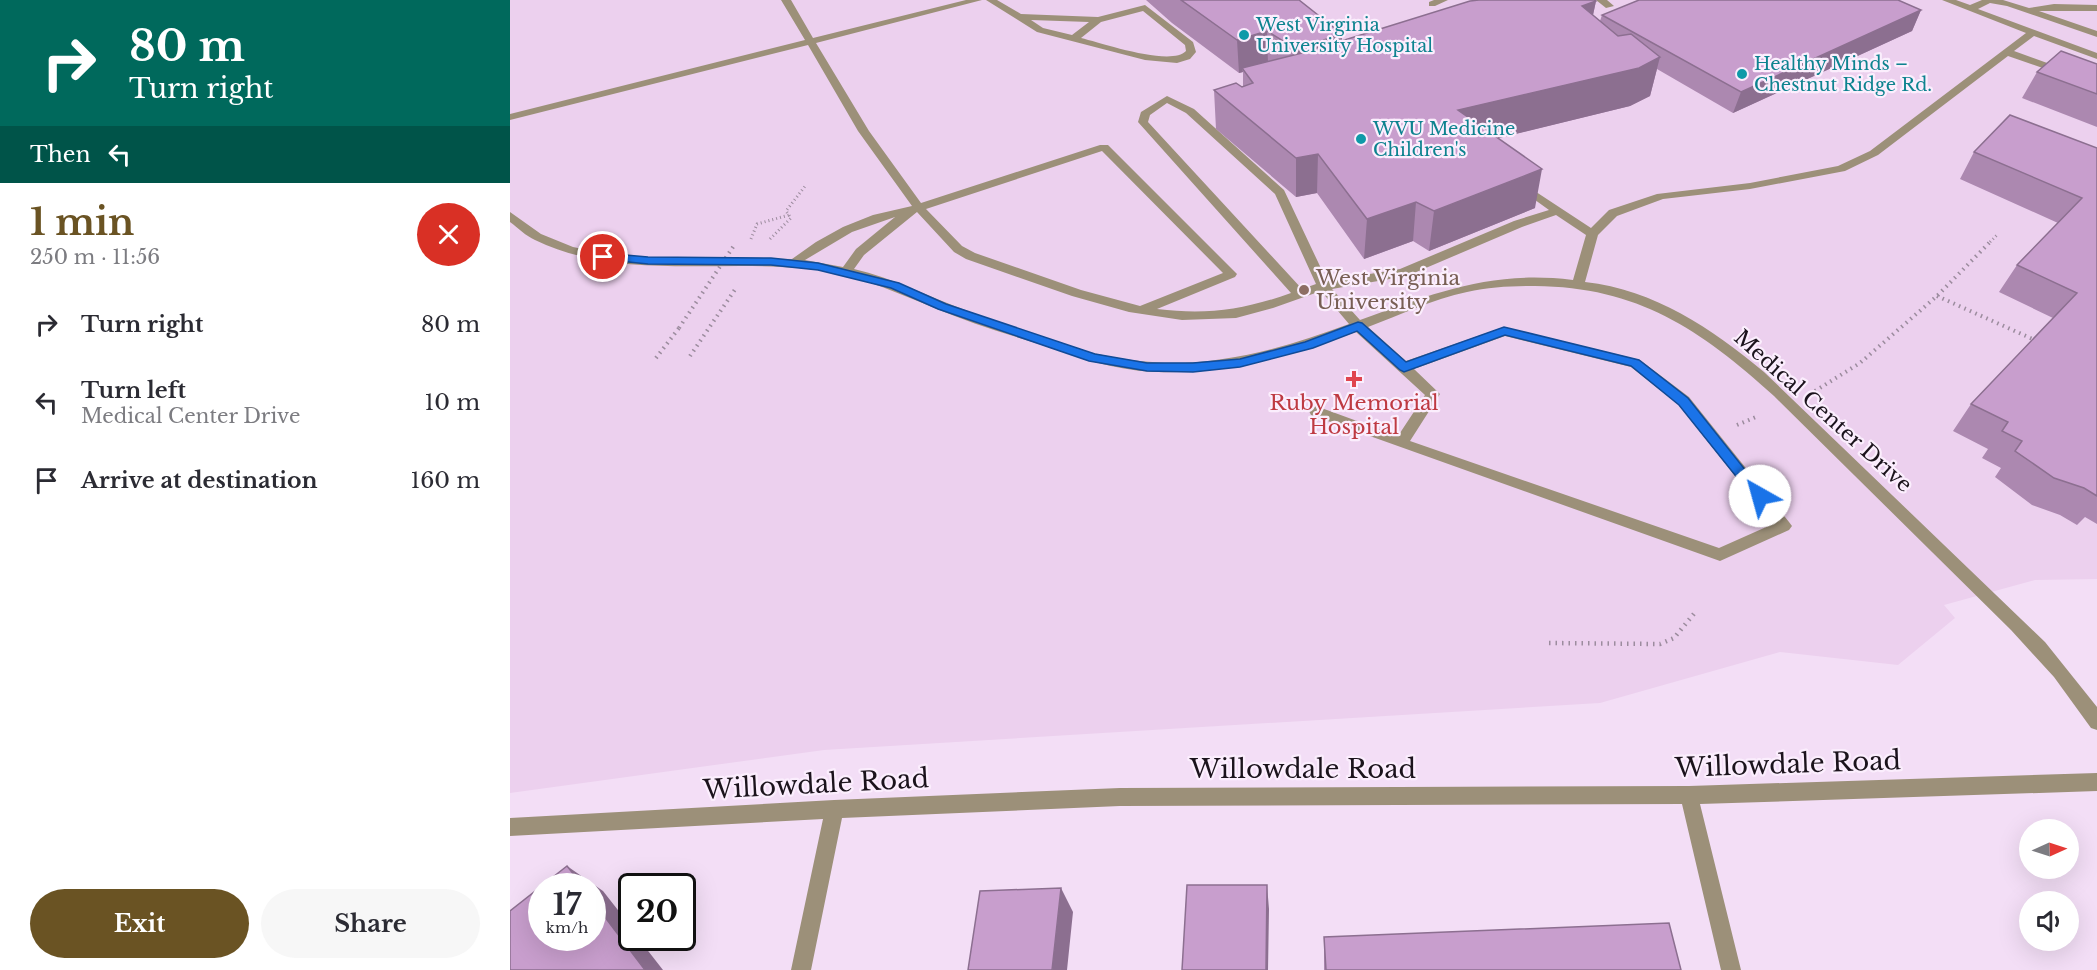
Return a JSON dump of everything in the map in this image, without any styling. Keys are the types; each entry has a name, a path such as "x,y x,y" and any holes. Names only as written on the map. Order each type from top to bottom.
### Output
{"street":[{"path":"786,0 875,149 914,209 960,252 1073,293 1140,311 1201,318 1239,314 1323,286 1403,273 1518,224 1559,210"},
{"path":"510,117 976,0"},
{"path":"991,0 1016,17 1040,30 1145,57 1177,60 1186,57 1191,52 1190,44 1145,8 1098,20 1016,17"},
{"path":"1432,4 1443,0"},
{"path":"1947,0 2097,56"},
{"path":"1970,9 1989,0 2027,10 2097,34"},
{"path":"2027,10 2054,6 2097,8"},
{"path":"1075,38 1098,20"},
{"path":"1578,283 1592,234 1613,213 1661,196 1750,186 1841,169 1874,153 2021,39 2032,33"},
{"path":"2007,52 2097,84"},
{"path":"1299,294 1143,123 1145,114 1167,99 1190,111 1280,192 1323,286 1358,326 1433,394 1401,442"},
{"path":"794,263 817,244 881,215 914,209 1104,147 1231,274 1140,311"},
{"path":"1510,177 1592,234"},
{"path":"845,272 860,252 914,209"},
{"name":"Medical Center Drive","path":"511,219 525,232 561,249 603,257 648,261 794,263 845,272 895,285 942,307 1094,358 1147,367 1193,368 1240,363 1308,345 1452,290 1510,283 1578,283 1649,302 1693,326 1743,362 1877,487 2015,624 2075,688 2097,722"},
{"path":"1316,411 1720,555 1784,526 1684,401 1635,363 1504,331 1404,367"},
{"name":"Willowdale Road","path":"510,827 834,809 1120,797 1689,795 2097,782"},
{"path":"1689,795 1731,970"},
{"path":"801,970 834,809"}],"path":[{"path":"768,243 772,235 791,218 786,211 806,185"},
{"path":"749,243 757,224 789,215"},
{"path":"1812,393 1860,363 1936,296 1997,236"},
{"path":"656,358 680,328 735,244 742,243"},
{"path":"1936,296 2038,341"},
{"path":"690,356 726,302"},
{"path":"1549,643 1660,644 1674,638 1697,610"}],"shaded area":[{"name":"West Virginia University","path":"510,0 2097,0 2097,579 2035,580 1944,605 1955,618 1898,665 1780,652 1600,703 824,750 510,793"}],"building":[{"path":"1181,0 1299,0 1342,34 1296,49 1267,31 1237,40"},
{"name":"WVU Medicine Children's","path":"1479,0 1595,0 1582,6 1618,36 1631,34 1660,57 1639,68 1458,110 1542,169 1434,211 1416,202 1367,219 1318,154 1296,158 1214,90 1236,83 1242,87 1253,83 1242,68 1306,52"},
{"name":"Healthy Minds – Chestnut Ridge Rd.","path":"1639,0 1898,0 1921,10 1741,92 1602,15"},
{"path":"2061,51 2097,64 2097,94 2037,72"},
{"path":"2010,115 2097,148 2097,496 2084,488 2054,478 2015,451 2022,441 2002,431 2008,422 1971,404 2077,293 2017,265 2082,198 1974,152"},
{"path":"567,866 573,873 558,873"},
{"path":"1187,885 1267,885 1266,970 1182,970"},
{"path":"1061,888 1052,970 968,970 980,891"},
{"path":"528,897 528,951 606,951 606,918 618,934 618,951 631,951 645,970 510,970 510,911"},
{"path":"1669,923 1681,970 1326,970 1324,937"}],"place":[{"name":"West Virginia University Hospital","path":"1244,35"},
{"name":"Healthy Minds – Chestnut Ridge Rd.","path":"1742,74"},
{"name":"WVU Medicine Children's","path":"1361,139"},
{"name":"West Virginia University","path":"1304,290"},
{"name":"Ruby Memorial Hospital","path":"1354,379"}],"route":[{"path":"603,257 648,261 771,261 818,266 895,285 942,307 1094,358 1147,367 1193,368 1240,363 1308,345 1358,326 1404,367 1504,331 1635,363 1684,401 1760,496"}]}
